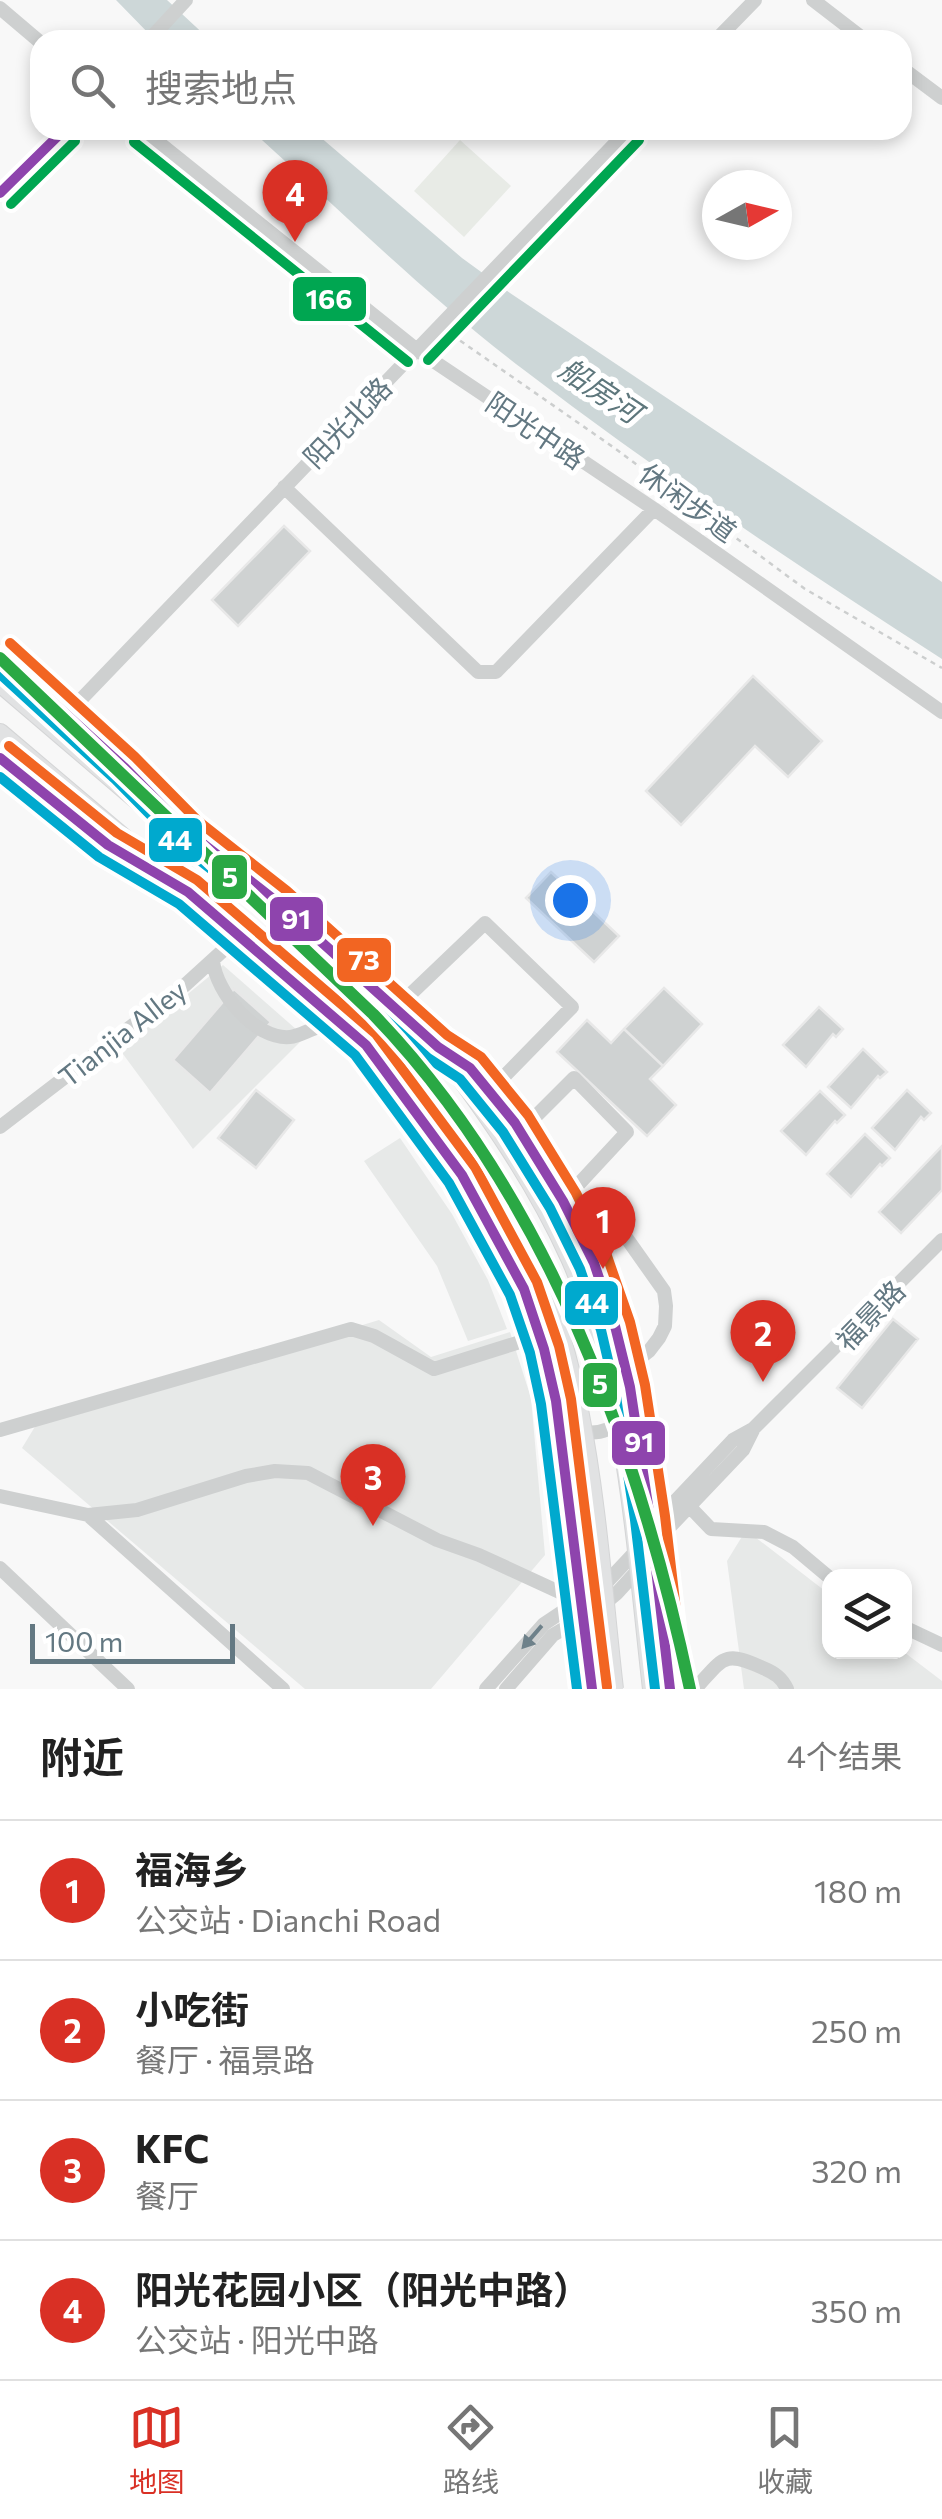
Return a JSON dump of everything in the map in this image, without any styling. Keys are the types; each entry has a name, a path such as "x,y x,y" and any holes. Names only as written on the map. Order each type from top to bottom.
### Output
{"main road":[{"path":"0,683 144,806 188,832 276,902 438,1046 534,1186 571,1261 616,1416 652,1689"},
{"path":"0,733 413,1083 451,1127 516,1223 557,1322 572,1373 584,1437 614,1689"}],"street":[{"path":"726,30 755,0"},
{"path":"812,0 852,30"},
{"path":"158,30 185,1"},
{"path":"0,8 30,34"},
{"path":"912,76 942,98"},
{"path":"0,193 54,140"},
{"name":"阳光中路","path":"156,140 417,350 654,509 942,712"},
{"name":"阳光北路","path":"66,715 618,140"},
{"path":"284,487 478,672 496,672 654,509"},
{"path":"0,654 188,832"},
{"path":"3,766 108,845 188,892"},
{"path":"395,1008 485,922 572,1007 489,1092"},
{"name":"Tianjia Alley","path":"0,1127 240,935"},
{"path":"213,960 215,978 222,990 263,1032 290,1037 319,1027 343,1025"},
{"path":"366,1045 462,1176 524,1289 558,1416 592,1689"},
{"path":"438,1046 470,1068 520,1132 563,1201 596,1270 632,1403 670,1689"},
{"path":"520,1132 574,1078 626,1132 563,1201"},
{"path":"576,1229 611,1216 664,1292 665,1326 649,1352 626,1370"},
{"name":"福景路","path":"486,1689 544,1624 617,1593 664,1534 742,1450 753,1430 942,1240"},
{"path":"0,1430 351,1329 374,1336 434,1369 539,1336"},
{"path":"558,1416 579,1431 596,1433 619,1424 632,1403"},
{"name":"福景路","path":"506,1689 637,1550 651,1527 733,1440 753,1430"},
{"path":"0,1496 88,1515 137,1510 246,1476 275,1471 308,1473 582,1610"},
{"path":"689,1506 711,1529 764,1532 793,1547 822,1571"},
{"path":"88,1515 283,1689"},
{"path":"0,1568 128,1689"},
{"path":"912,1631 942,1645"},
{"path":"696,1689 722,1661 740,1657 774,1672 788,1689"}],"path":[{"name":"休闲步道","path":"444,322 805,589 942,668"}],"shaded area":[{"path":"460,140 511,186 464,237 414,191"},
{"path":"223,965 305,1037 193,1149 120,1050"},
{"path":"400,1138 452,1214 488,1280 507,1329 468,1341 437,1266 364,1161"},
{"path":"379,1320 431,1357 510,1332 531,1398 545,1555 431,1689 305,1689 22,1448 36,1425"},
{"path":"746,1530 822,1589 822,1659 912,1658 942,1681 942,1689 744,1689 727,1561"}],"water":[{"path":"116,0 167,0 199,30 145,30"},
{"name":"船房河","path":"262,140 324,140 462,258 510,293 942,582 942,659 626,446 488,342"}],"building":[{"path":"284,526 310,551 238,626 212,600"},
{"path":"753,676 822,741 788,777 755,746 681,825 646,791"},
{"path":"551,872 619,936 594,962 526,898"},
{"path":"664,988 702,1024 663,1066 624,1029"},
{"path":"234,989 271,1022 210,1093 173,1060"},
{"path":"819,1007 843,1029 836,1037 833,1034 806,1067 783,1045"},
{"path":"587,1020 611,1043 624,1029 663,1066 650,1079 676,1105 647,1136 557,1052"},
{"path":"863,1049 887,1072 878,1076 851,1108 828,1087"},
{"path":"256,1090 294,1120 256,1168 218,1138"},
{"path":"907,1090 931,1113 924,1120 921,1117 895,1150 872,1128"},
{"path":"820,1091 845,1115 806,1155 781,1131"},
{"path":"865,1134 890,1158 851,1197 827,1174"},
{"path":"942,1146 942,1190 901,1233 879,1212"},
{"path":"893,1319 918,1339 862,1408 837,1388"}],"transit line":[{"name":"91","path":"0,193 54,140"},
{"name":"166","path":"428,360 639,140"},
{"name":"166","path":"11,204 75,141"},
{"name":"166","path":"134,142 408,362"},
{"name":"73","path":"10,643 135,757 198,821 287,891 447,1035 481,1057 528,1115 576,1193 607,1256 630,1322 645,1385 665,1516 685,1687"},
{"name":"91","path":"0,654 125,768 188,832 277,902 438,1047 470,1068 515,1123 563,1201 594,1263 615,1326 630,1387 650,1518 670,1689"},
{"name":"5","path":"0,658 373,1014 434,1085 489,1162 536,1243 578,1329 613,1417 669,1598 690,1689"},
{"name":"44","path":"0,674 115,779 179,844 267,913 428,1058 460,1079 503,1132 550,1208 580,1269 601,1330 615,1390 635,1520 655,1689"},
{"name":"73","path":"9,746 117,833 197,880 376,1034 475,1167 537,1282 559,1346 571,1399 607,1687"},
{"name":"91","path":"0,758 108,845 188,892 366,1045 462,1175 524,1289 544,1349 556,1401 592,1689"},
{"name":"44","path":"0,777 99,857 179,904 355,1055 449,1183 510,1295 530,1353 541,1404 577,1689"}],"place":[{"name":"阳光花园小区（阳光中路）","path":"295,242"},
{"name":"福海乡","path":"603,1269"},
{"name":"小吃街","path":"763,1382"},
{"name":"KFC","path":"373,1526"}]}
